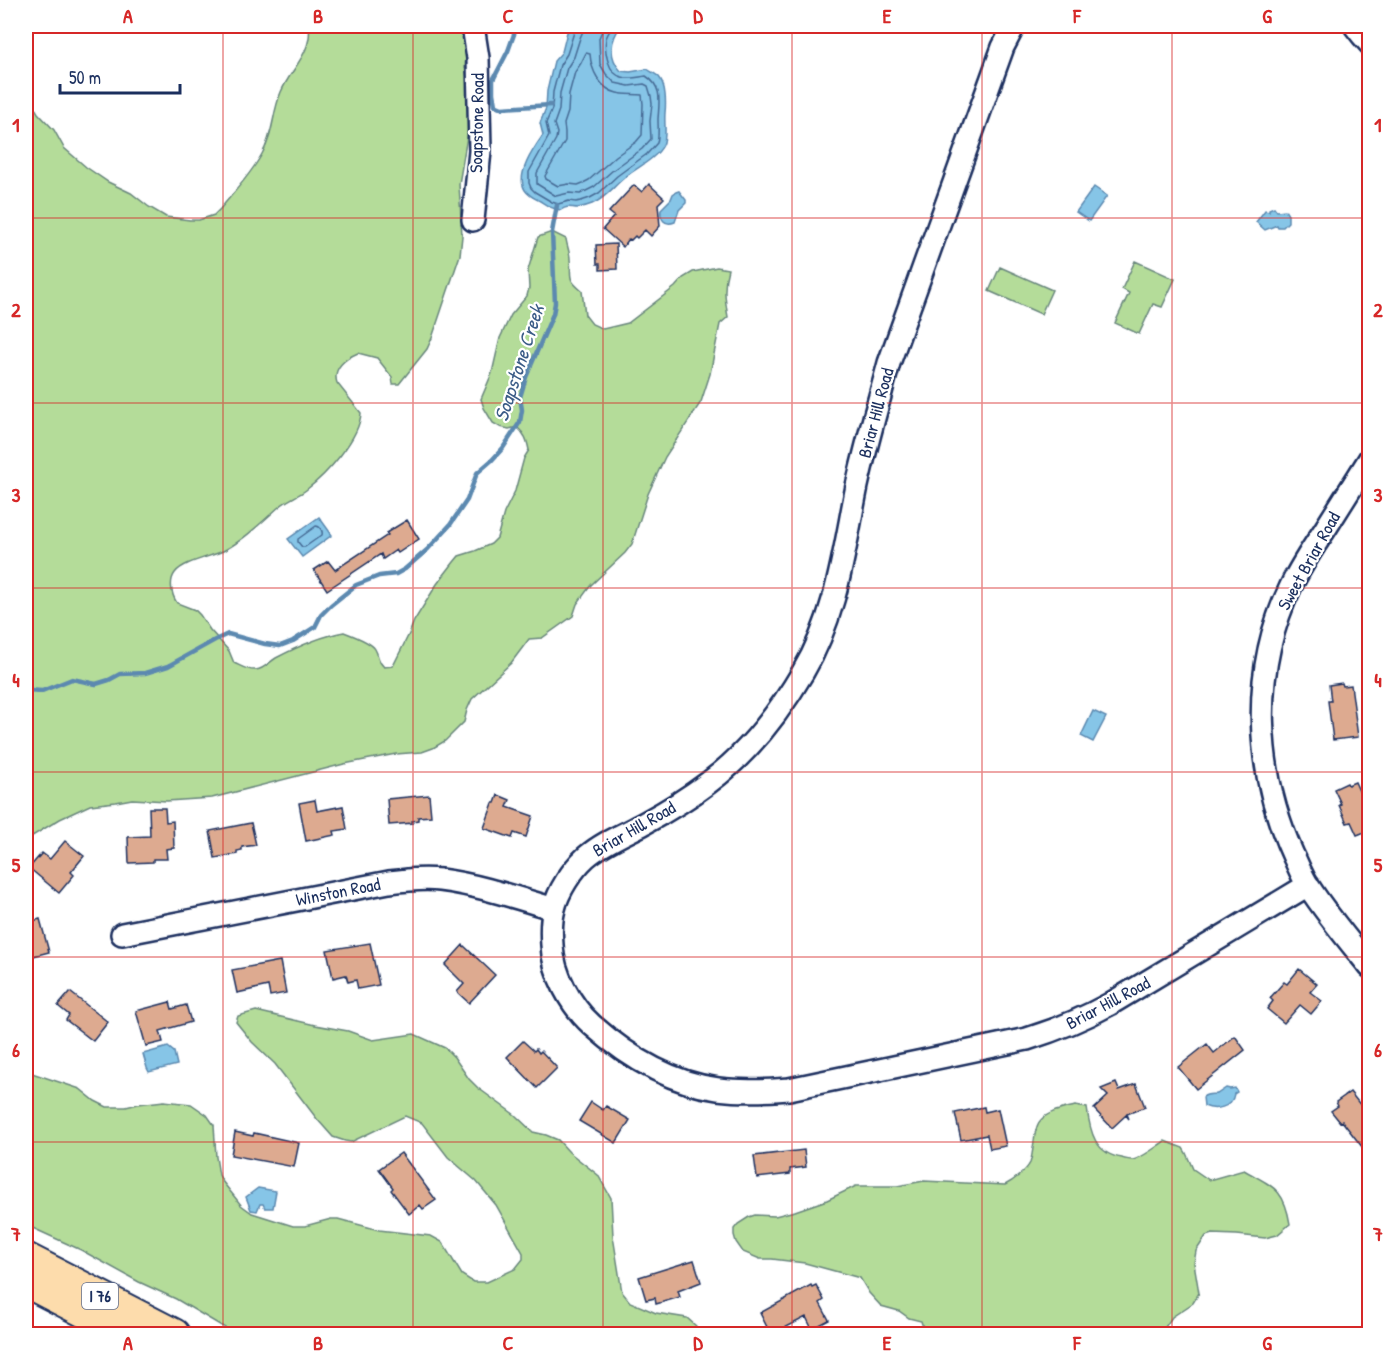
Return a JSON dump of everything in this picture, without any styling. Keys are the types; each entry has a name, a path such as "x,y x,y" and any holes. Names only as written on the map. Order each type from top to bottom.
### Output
{"highway":[{"name":"I 76","path":"26,1258 174,1335"},
{"name":"I 76","path":"26,1282 127,1335"}],"street":[{"name":"Soapstone Road","path":"473,26 478,58 480,151 473,220"},
{"name":"Briar Hill Road","path":"1014,26 1003,48 889,363 858,485 840,579 831,609 805,669 787,699 765,728 710,782 680,803 601,846 574,870 561,890 554,909 551,931 552,950 558,973 568,995 586,1019 632,1056 657,1070 716,1089 756,1091 789,1089 1027,1039 1059,1029 1128,994 1308,885"},
{"path":"1355,26 1370,44"},
{"name":"Sweet Briar Road","path":"1370,458 1291,586 1279,615 1265,674 1262,737 1269,786 1287,843 1308,885 1370,967"},
{"name":"Winston Road","path":"122,934 389,882 415,879 465,884 554,909"}],"green space":[{"path":"309,26 460,26 467,45 465,67 470,110 459,184 462,236 460,255 427,349 399,384 393,384 392,377 377,358 358,353 338,368 337,383 361,413 355,433 332,466 306,490 282,505 239,541 219,553 185,565 173,576 173,596 177,603 195,610 200,615 229,651 234,663 250,670 256,670 301,646 344,632 373,646 384,667 393,666 414,621 454,562 459,556 491,544 497,538 504,513 515,491 524,458 529,450 525,437 517,427 509,429 493,423 481,399 492,373 500,338 511,315 527,296 528,270 538,237 552,232 566,239 571,277 582,291 585,315 592,324 603,329 628,323 693,272 717,267 728,269 725,293 728,317 720,324 710,374 701,402 665,457 648,494 632,544 591,585 577,604 573,616 542,638 529,639 511,663 472,699 464,722 445,741 422,752 396,754 344,764 212,798 167,801 132,799 90,805 60,819 26,840 26,93 38,113 54,130 64,148 86,167 108,182 131,193 166,217 199,220 214,215 220,209 262,154 269,138 281,92 308,44"},
{"path":"1135,261 1175,279 1162,307 1153,304 1139,334 1115,323 1129,293 1122,289"},
{"path":"1000,267 1052,290 1041,314 989,291"},
{"path":"256,1011 348,1031 373,1040 414,1034 445,1048 478,1088 515,1115 533,1132 558,1140 598,1175 611,1198 613,1236 622,1292 630,1302 656,1313 687,1318 696,1326 696,1334 235,1334 176,1299 139,1282 81,1250 26,1225 26,1071 80,1089 107,1107 126,1107 164,1101 191,1104 207,1115 214,1125 216,1157 222,1181 241,1205 252,1213 293,1226 305,1226 338,1219 379,1230 431,1236 442,1242 462,1275 473,1282 487,1282 515,1269 523,1259 523,1253 496,1205 476,1181 448,1157 422,1123 405,1116 351,1142 333,1137 275,1064 252,1042 236,1022 238,1016"},
{"path":"1075,1106 1087,1108 1092,1133 1100,1147 1113,1156 1136,1159 1165,1141 1183,1148 1193,1169 1209,1180 1244,1170 1276,1190 1284,1203 1290,1224 1277,1235 1265,1238 1212,1234 1206,1236 1196,1251 1194,1263 1199,1293 1193,1303 1172,1317 1161,1334 925,1334 921,1321 881,1306 869,1293 860,1278 805,1263 760,1259 743,1252 736,1242 734,1229 749,1217 775,1216 795,1211 827,1200 856,1186 897,1186 924,1181 1005,1185 1019,1176 1030,1163 1037,1125 1040,1121 1061,1109"}],"water":[{"path":"572,26 621,26 613,43 614,60 621,71 647,69 659,77 665,94 665,134 660,150 601,199 578,208 568,207 561,210 550,207 530,195 525,190 522,177 527,162 543,135 540,123 546,108 547,91 554,61 562,52 567,32"},
{"path":"1094,187 1107,196 1089,221 1076,212"},
{"path":"679,191 686,203 679,210 675,222 665,222 661,216 661,209 673,194"},
{"path":"1274,207 1277,211 1285,210 1288,222 1283,227 1277,225 1265,230 1256,222 1265,210 1269,211"},
{"path":"319,517 332,535 302,557 288,539"},
{"path":"1093,711 1106,717 1093,742 1081,736"},
{"path":"168,1047 174,1052 177,1065 149,1072 143,1054"},
{"path":"1226,1088 1235,1088 1237,1092 1227,1105 1218,1108 1204,1106 1203,1097 1217,1094"},
{"path":"258,1188 276,1191 273,1208 265,1208 263,1204 260,1204 257,1211 251,1210 246,1197"}],"building":[{"path":"649,184 664,198 658,204 660,226 651,236 645,230 637,238 635,236 629,239 623,247 603,229 614,216 609,212 634,185 642,192"},
{"path":"616,244 617,269 600,270 600,264 597,264 596,245"},
{"path":"407,520 419,539 398,553 396,550 383,559 381,554 327,590 314,570 328,561 335,570"},
{"path":"1342,683 1343,686 1351,685 1358,737 1333,740 1328,701 1331,701 1329,685"},
{"path":"1355,782 1370,815 1370,830 1357,835 1351,822 1347,823 1334,789"},
{"path":"429,795 431,816 418,817 418,820 412,821 413,823 389,825 387,799"},
{"path":"498,795 510,800 507,807 533,816 526,837 514,833 512,838 484,828"},
{"path":"315,800 317,811 343,806 347,829 334,831 335,835 306,841 299,803"},
{"path":"149,808 165,808 166,822 173,821 174,848 166,849 167,859 129,863 128,837 150,836"},
{"path":"251,823 256,845 242,847 237,854 215,858 210,831"},
{"path":"65,841 84,856 71,872 74,875 59,893 29,868 42,853 50,859"},
{"path":"40,919 49,952 26,958 26,923"},
{"path":"370,943 379,985 358,989 356,980 348,982 346,975 333,978 327,950"},
{"path":"463,945 495,975 469,1003 457,992 464,984 445,965"},
{"path":"280,961 286,993 270,996 268,986 237,993 232,970"},
{"path":"1299,969 1317,984 1310,992 1322,1001 1311,1014 1300,1005 1284,1023 1267,1009 1273,1001 1270,998 1284,982 1287,984"},
{"path":"70,992 108,1022 93,1041 66,1020 69,1015 58,1006"},
{"path":"170,1002 172,1009 186,1005 191,1022 160,1031 163,1042 146,1046 136,1011"},
{"path":"1235,1036 1245,1050 1196,1089 1178,1067 1207,1044 1214,1053"},
{"path":"523,1041 534,1051 536,1049 539,1053 541,1051 557,1068 537,1088 507,1057"},
{"path":"1116,1083 1119,1090 1136,1084 1145,1107 1127,1114 1129,1119 1126,1115 1112,1128 1094,1109 1108,1096 1101,1089"},
{"path":"1350,1092 1370,1117 1370,1157 1342,1121 1340,1122 1331,1111 1338,1106 1336,1102"},
{"path":"591,1102 603,1110 606,1106 630,1120 616,1143 579,1121"},
{"path":"984,1107 985,1112 998,1109 1006,1146 990,1149 987,1135 961,1140 955,1113"},
{"path":"235,1132 253,1136 254,1133 299,1143 294,1167 231,1155"},
{"path":"804,1150 806,1167 790,1169 790,1174 757,1178 754,1156"},
{"path":"401,1153 436,1200 423,1209 420,1205 409,1214 379,1169"},
{"path":"694,1260 701,1282 678,1291 680,1297 656,1304 655,1298 646,1300 639,1277"},
{"path":"811,1285 812,1287 816,1285 824,1300 820,1303 829,1320 812,1329 806,1317 771,1335 760,1313"}],"waterway":[{"name":"Soapstone Creek","path":"517,26 508,51 493,80 495,105 502,108 551,105"},
{"name":"Soapstone Creek","path":"26,690 42,691 72,679 96,684 120,674 145,673 168,666 228,634 280,646 293,641 315,627 321,615 356,585 379,576 396,574 428,549 450,525 467,500 477,473 503,448 520,422 522,410 520,397 526,377 553,314 555,303 552,232 557,205"}]}
